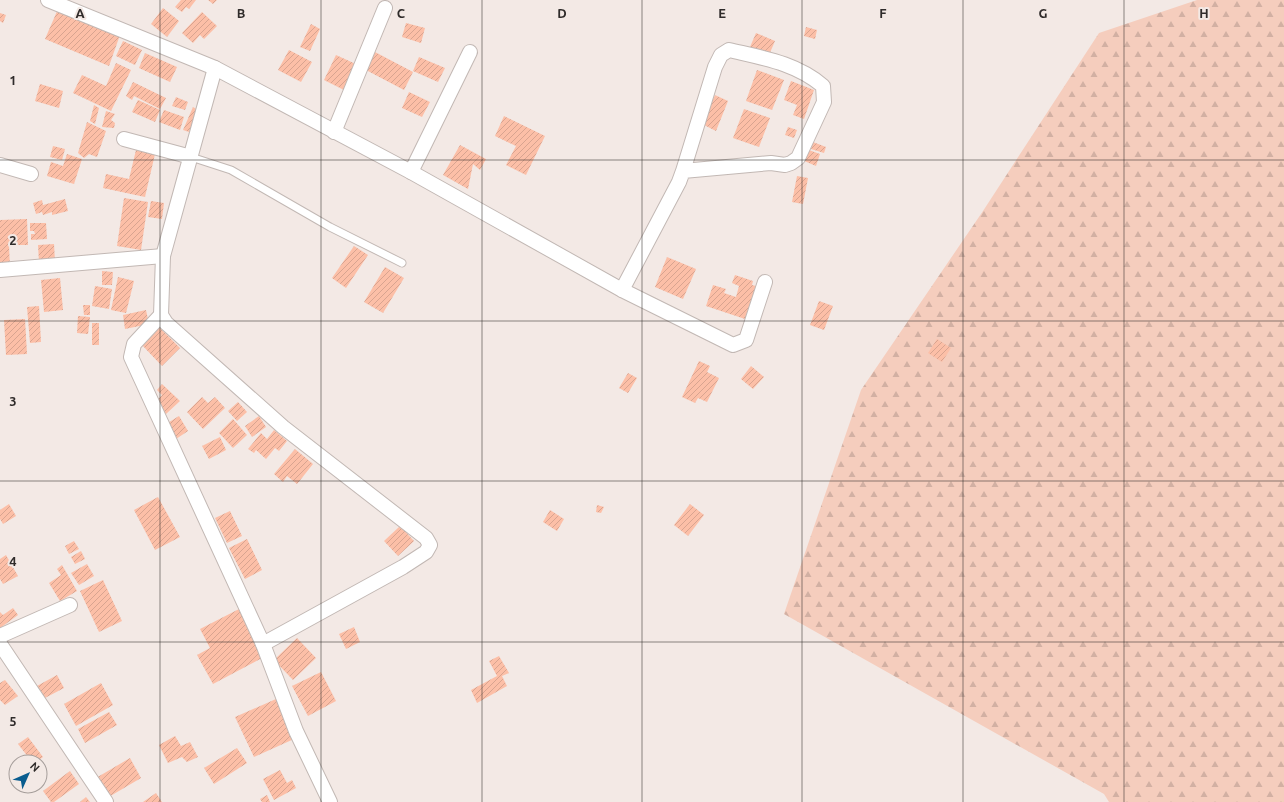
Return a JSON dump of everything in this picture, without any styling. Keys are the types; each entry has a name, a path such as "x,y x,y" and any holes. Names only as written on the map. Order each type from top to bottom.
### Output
{"street":[{"path":"48,0 216,68 411,172 622,290 733,345 746,340 765,282"},
{"path":"334,132 385,8"},
{"path":"622,290 679,182 715,67 721,55 729,50 779,62 810,75 823,86 824,102 798,158 791,163 784,165 771,163 683,171"},
{"path":"411,172 470,52"},
{"path":"216,68 163,256 162,315 166,323 283,427 426,538 430,545 426,552 403,566 263,644"},
{"path":"124,139 191,157"},
{"path":"0,164 31,174"},
{"path":"0,270 163,256"},
{"path":"162,315 134,344 131,357 263,644 296,731 330,802"},
{"path":"0,636 70,604"},
{"path":"0,644 106,802"}],"lane":[{"path":"191,157 231,170 330,227 402,263"}],"green space":[{"path":"1197,0 1284,0 1284,802 1109,802 1104,794 784,614 861,390 983,211 1099,33"}],"building":[{"path":"181,0 196,0 189,9 186,7 182,12 175,7"},
{"path":"208,0 217,0 213,4"},
{"path":"163,8 179,21 167,37 151,24"},
{"path":"58,9 120,35 109,66 45,39"},
{"path":"202,12 217,26 204,39 200,35 193,43 182,33"},
{"path":"0,13 6,15 3,23 0,21"},
{"path":"406,23 425,28 421,43 402,37"},
{"path":"311,24 320,29 310,51 300,47"},
{"path":"806,27 817,30 815,39 804,36"},
{"path":"756,33 775,41 769,55 750,47"},
{"path":"123,41 142,50 135,65 116,56"},
{"path":"289,50 312,62 301,82 278,70"},
{"path":"375,52 413,72 404,90 366,70"},
{"path":"145,53 177,67 170,82 139,68"},
{"path":"336,55 358,65 346,91 324,80"},
{"path":"419,57 445,68 438,82 413,71"},
{"path":"116,63 131,70 111,111 73,93 82,75 106,86"},
{"path":"757,70 784,80 772,110 746,101"},
{"path":"791,81 814,90 804,119 793,115 797,105 784,100"},
{"path":"133,82 166,98 160,109 134,96 132,100 126,96"},
{"path":"40,84 63,91 59,108 35,101"},
{"path":"409,92 430,102 422,117 402,108"},
{"path":"715,95 728,101 716,131 702,124"},
{"path":"176,97 188,102 185,110 172,106"},
{"path":"138,100 160,110 155,122 132,112"},
{"path":"94,105 99,108 95,124 90,121"},
{"path":"193,107 198,110 189,132 183,130"},
{"path":"744,109 770,118 759,147 733,138"},
{"path":"164,110 184,117 180,130 159,122"},
{"path":"106,111 115,114 111,120 115,123 114,128 102,127"},
{"path":"504,116 545,136 526,175 506,165 516,146 495,136"},
{"path":"87,122 106,131 97,157 89,154 84,158 78,153"},
{"path":"788,127 797,130 794,138 785,135"},
{"path":"813,142 826,147 824,153 811,149"},
{"path":"460,145 486,159 480,170 473,164 468,189 443,175"},
{"path":"53,146 65,149 62,160 50,157"},
{"path":"806,149 820,154 816,166 802,160"},
{"path":"136,150 155,154 145,197 103,188 106,174 129,179"},
{"path":"67,154 82,159 74,184 47,176 51,162 63,166"},
{"path":"797,176 808,178 803,204 792,202"},
{"path":"124,198 148,202 141,250 117,246"},
{"path":"65,199 68,211 52,215 52,212 43,215 42,212 36,214 33,203 42,200 43,205"},
{"path":"151,201 164,203 162,219 148,217"},
{"path":"27,219 28,245 9,245 10,268 0,268 0,220"},
{"path":"30,223 46,223 47,239 31,240 31,234 35,234 34,231 30,231"},
{"path":"54,244 55,261 39,262 38,245"},
{"path":"354,246 368,255 346,288 332,278"},
{"path":"667,257 696,269 683,299 655,287"},
{"path":"385,267 404,278 383,313 364,302"},
{"path":"102,271 113,272 112,285 102,285"},
{"path":"735,275 753,281 752,285 756,286 745,319 706,306 713,285 726,289 724,293 736,297 739,286 732,283"},
{"path":"118,277 134,281 126,313 111,310"},
{"path":"60,278 63,310 44,312 41,280"},
{"path":"95,286 112,289 109,309 92,306"},
{"path":"819,301 833,306 824,330 810,325"},
{"path":"83,305 90,305 90,315 84,315"},
{"path":"39,306 41,342 30,343 27,307"},
{"path":"146,310 149,324 125,329 123,315"},
{"path":"78,316 90,317 88,334 77,333"},
{"path":"25,319 27,354 6,355 4,320"},
{"path":"92,323 99,323 99,345 92,345"},
{"path":"159,327 180,348 162,366 142,345"},
{"path":"937,339 951,348 942,362 928,353"},
{"path":"699,361 710,366 707,372 719,378 707,402 698,398 695,403 682,397"},
{"path":"751,366 764,377 753,389 741,379"},
{"path":"628,373 637,378 628,393 619,388"},
{"path":"162,384 180,401 166,414 155,403 162,395 157,390"},
{"path":"202,397 208,403 215,397 225,408 203,429 187,412"},
{"path":"238,402 247,412 237,421 228,411"},
{"path":"179,416 188,431 176,439 166,424"},
{"path":"259,416 266,427 252,437 245,426"},
{"path":"233,419 247,435 233,448 219,433"},
{"path":"274,430 287,441 279,451 275,448 266,459 256,450 254,453 248,449 261,433 267,439"},
{"path":"220,437 226,450 209,459 202,446"},
{"path":"295,449 313,464 297,484 287,476 283,482 274,474"},
{"path":"158,497 180,537 155,550 134,510"},
{"path":"9,504 16,516 3,524 0,519 0,510"},
{"path":"690,504 704,515 688,536 674,525"},
{"path":"597,505 604,507 601,513 596,512"},
{"path":"550,510 564,519 557,531 543,522"},
{"path":"230,511 242,536 227,543 215,518"},
{"path":"400,526 414,541 398,556 384,541"},
{"path":"247,539 262,570 245,579 229,548"},
{"path":"74,541 79,549 69,554 65,546"},
{"path":"81,551 85,559 75,564 71,557"},
{"path":"6,555 18,576 3,584 0,579 0,559"},
{"path":"87,564 94,576 79,585 71,573"},
{"path":"62,565 77,591 60,601 49,583 61,575 57,569"},
{"path":"103,580 122,621 99,632 80,591"},
{"path":"13,608 18,615 0,628 0,612 3,615"},
{"path":"241,608 266,656 213,684 197,655 210,648 200,629"},
{"path":"354,627 360,642 346,649 339,634"},
{"path":"297,638 316,658 293,680 274,660"},
{"path":"499,656 509,673 502,676 507,686 477,703 471,690 497,676 489,661"},
{"path":"321,672 336,701 308,716 292,686"},
{"path":"57,675 64,688 43,699 37,686"},
{"path":"5,680 18,696 5,705 0,700 0,683"},
{"path":"101,683 113,705 76,726 64,704"},
{"path":"276,699 294,739 254,757 235,717"},
{"path":"109,712 117,725 85,743 78,729"},
{"path":"175,736 181,746 190,742 198,757 187,762 182,757 168,763 159,745"},
{"path":"28,737 41,754 26,754 18,744"},
{"path":"237,748 247,763 214,784 204,768"},
{"path":"130,758 141,778 107,798 96,778"},
{"path":"280,770 287,783 292,780 296,788 274,800 263,779"},
{"path":"70,771 79,784 54,802 51,802 45,794 48,794 48,787"},
{"path":"156,793 162,802 143,802"},
{"path":"267,795 270,802 262,802 260,799"},
{"path":"86,797 90,802 80,802"}]}
